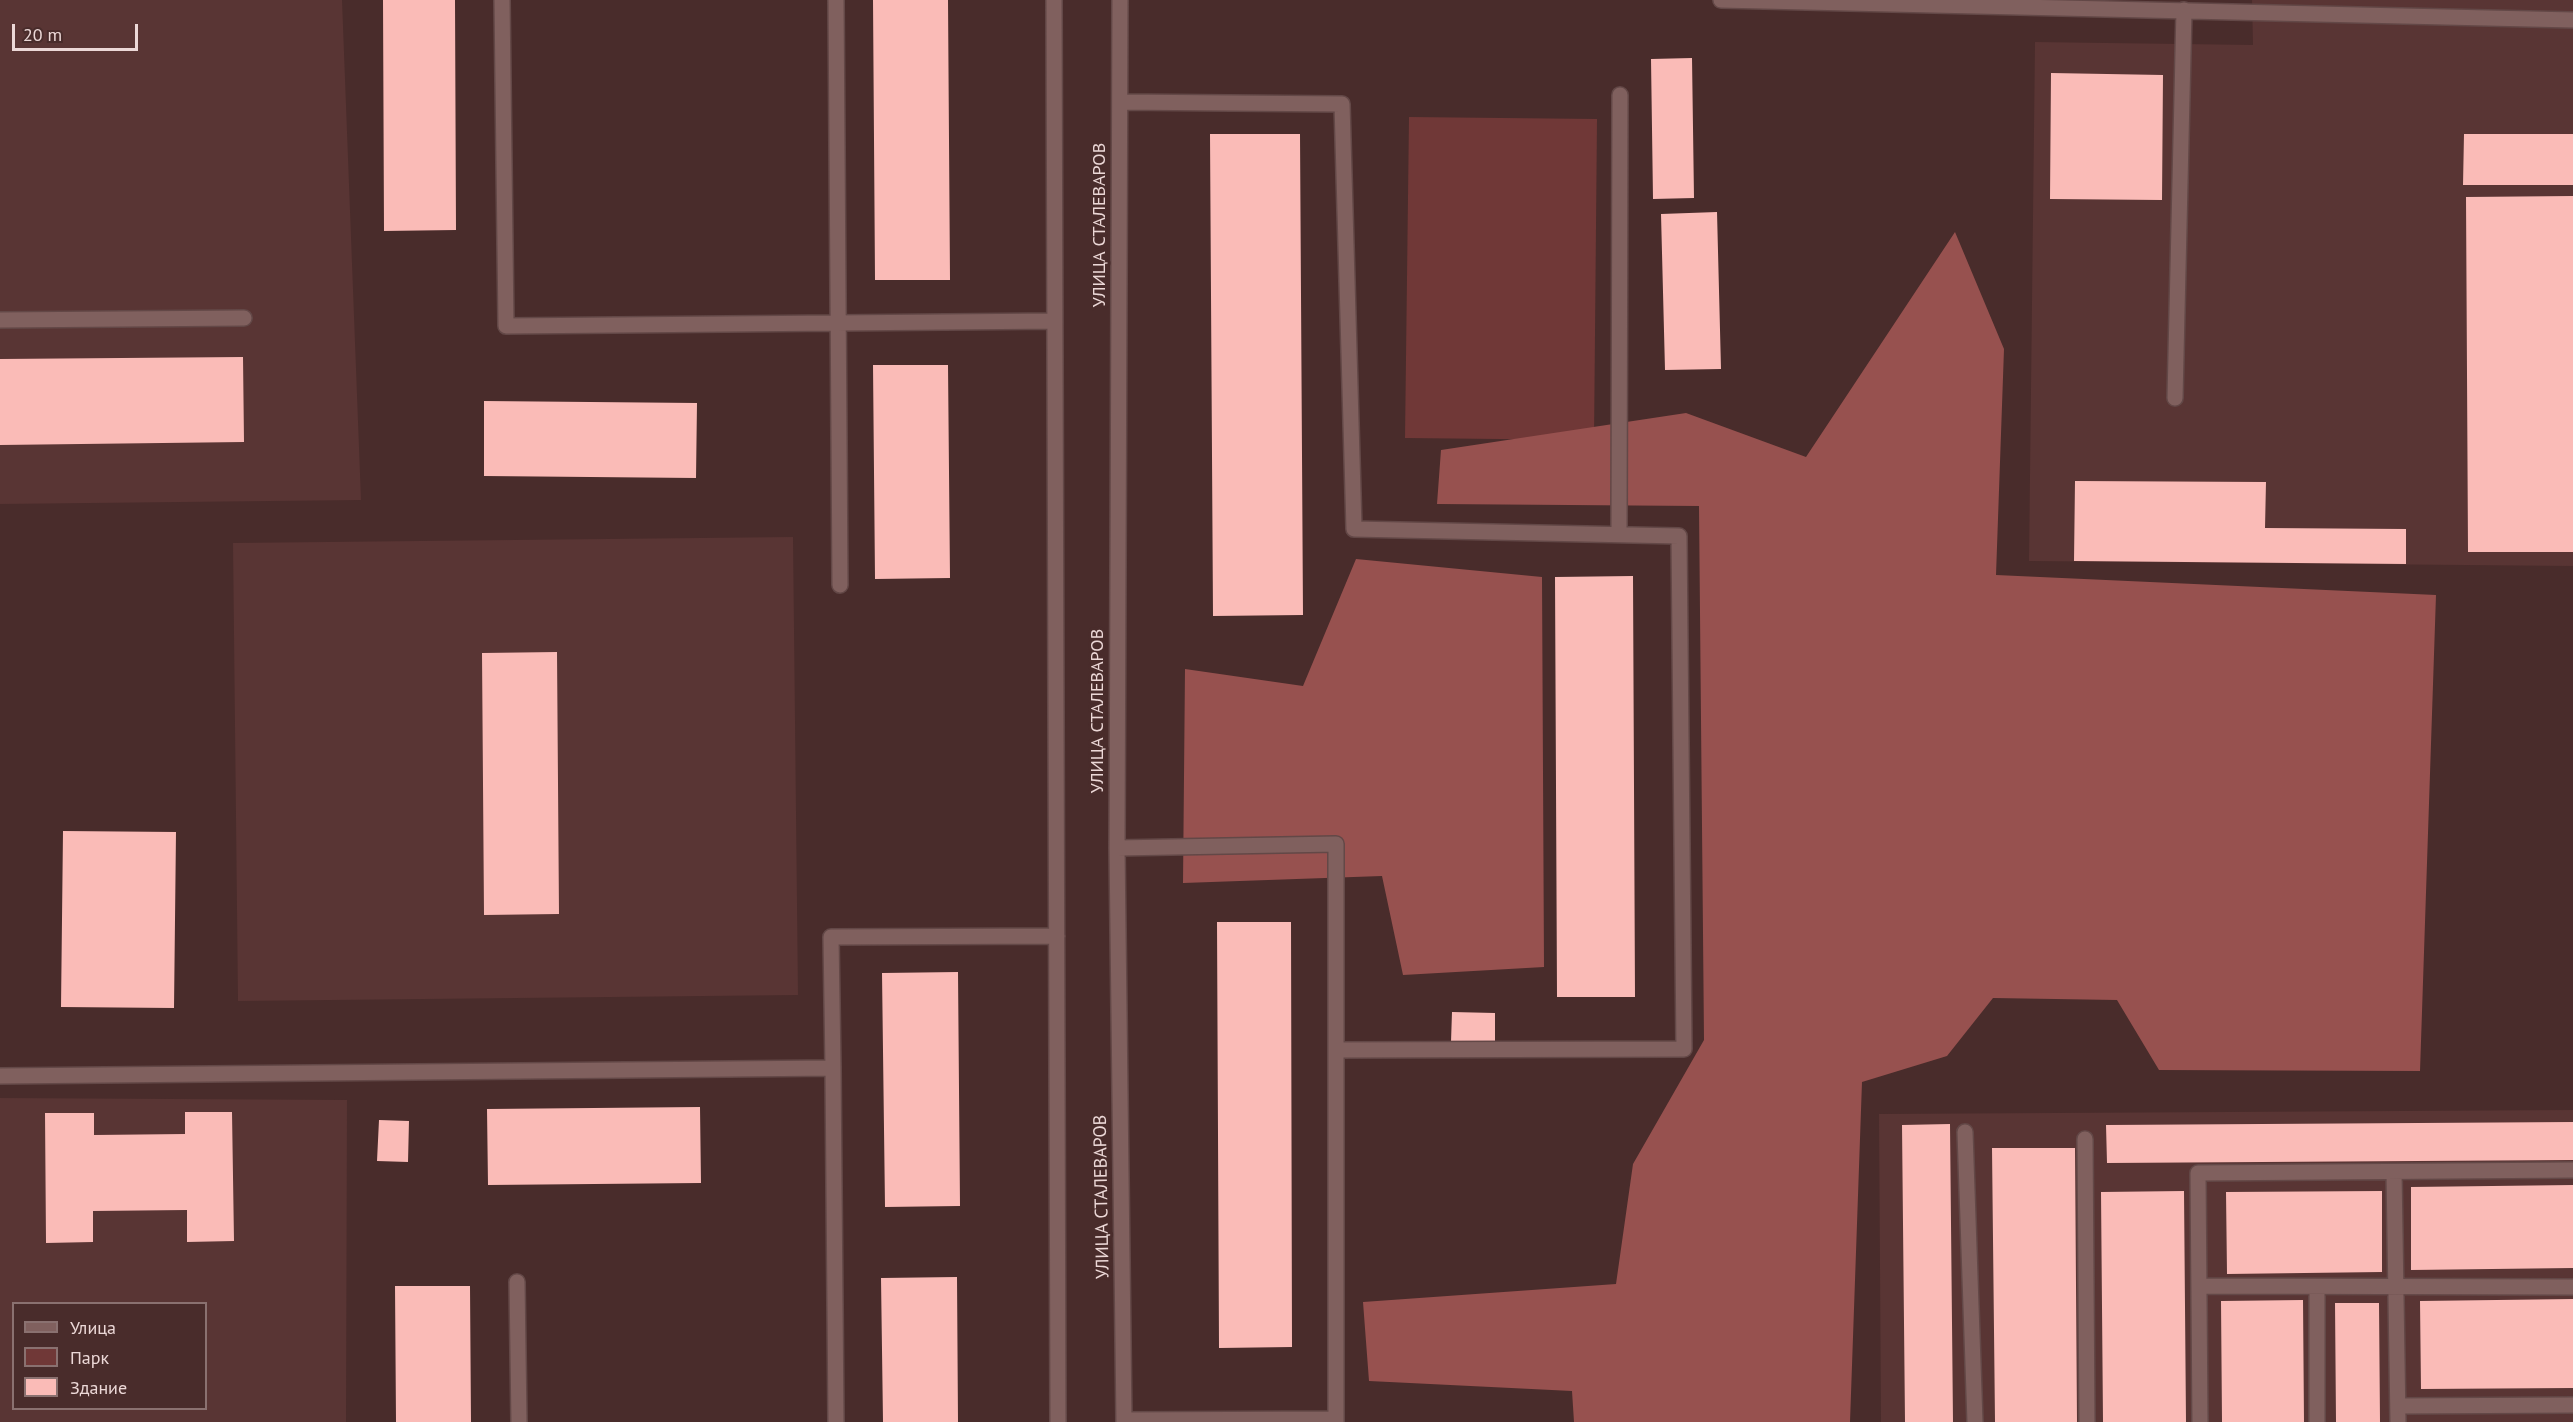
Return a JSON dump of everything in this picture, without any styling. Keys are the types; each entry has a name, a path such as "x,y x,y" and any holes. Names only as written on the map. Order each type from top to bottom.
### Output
{"street":[{"path":"502,0 506,326 1055,321"},
{"path":"836,0 840,585"},
{"path":"1054,0 1058,1422"},
{"name":"УЛИЦА СТАЛЕВАРОВ","path":"1120,0 1118,848 1124,1421"},
{"path":"1721,0 2573,20"},
{"path":"2175,398 2184,10"},
{"path":"1619,534 1620,95"},
{"path":"1120,102 1342,104 1354,529 1679,536 1684,1049 1336,1050"},
{"path":"0,320 244,318"},
{"path":"1118,848 1336,844 1336,1420 1124,1421"},
{"path":"836,1422 831,937 1057,936"},
{"path":"0,1076 833,1068"},
{"path":"1965,1132 1975,1422"},
{"path":"2085,1139 2087,1422"},
{"path":"2200,1422 2198,1173 2573,1170"},
{"path":"2394,1172 2398,1414 2573,1405"},
{"path":"517,1282 519,1422"},
{"path":"2199,1286 2573,1287"},
{"path":"2317,1288 2317,1422"}],"shaded area":[{"path":"0,0 342,0 361,500 0,504"},
{"path":"2252,0 2573,0 2573,566 2029,561 2035,42 2253,45"},
{"path":"1955,232 2004,349 1996,575 2436,595 2420,1071 2159,1070 2117,1000 1993,998 1947,1056 1862,1082 1850,1422 1574,1422 1572,1391 1369,1381 1363,1302 1616,1284 1633,1164 1704,1040 1699,506 1437,504 1441,450 1686,413 1806,457"},
{"path":"793,537 798,995 238,1001 233,543"},
{"path":"1356,559 1542,577 1544,967 1403,975 1382,876 1183,883 1185,669 1303,686"},
{"path":"0,1098 347,1100 346,1422 0,1422"},
{"path":"2573,1110 2573,1422 1881,1422 1879,1114"}],"green space":[{"path":"1409,117 1597,119 1594,440 1405,438"}],"building":[{"path":"383,0 455,0 456,230 384,231"},
{"path":"873,0 948,0 950,280 875,280"},
{"path":"1692,58 1694,198 1653,199 1651,59"},
{"path":"2051,73 2163,75 2162,200 2050,199"},
{"path":"1210,134 1300,134 1303,615 1213,616"},
{"path":"2464,134 2573,134 2573,185 2463,185"},
{"path":"2573,196 2573,552 2468,552 2466,197"},
{"path":"1717,212 1721,369 1665,370 1661,214"},
{"path":"243,357 244,442 0,445 0,359"},
{"path":"873,365 948,365 950,578 875,579"},
{"path":"484,401 697,403 696,478 484,476"},
{"path":"2075,481 2266,482 2265,528 2406,529 2406,564 2074,561"},
{"path":"1633,576 1635,997 1557,997 1555,577"},
{"path":"557,652 559,914 484,915 482,653"},
{"path":"63,831 176,832 174,1008 61,1007"},
{"path":"1217,922 1291,922 1292,1347 1219,1348"},
{"path":"958,972 960,1206 885,1207 882,973"},
{"path":"1452,1012 1495,1013 1495,1043 1451,1042"},
{"path":"700,1107 701,1183 488,1185 487,1109"},
{"path":"185,1112 232,1112 234,1241 187,1242 187,1210 93,1211 93,1242 46,1243 45,1113 94,1113 94,1135 185,1134"},
{"path":"379,1120 409,1121 408,1162 377,1161"},
{"path":"2573,1122 2573,1160 2107,1163 2106,1125"},
{"path":"1950,1124 1953,1422 1905,1422 1902,1125"},
{"path":"1992,1148 2075,1148 2077,1422 1995,1422"},
{"path":"2573,1185 2573,1268 2411,1270 2411,1187"},
{"path":"2184,1191 2186,1422 2103,1422 2101,1192"},
{"path":"2382,1191 2382,1272 2227,1274 2226,1192"},
{"path":"957,1277 958,1422 883,1422 881,1278"},
{"path":"395,1286 470,1286 471,1422 396,1422"},
{"path":"2573,1299 2573,1388 2421,1389 2420,1301"},
{"path":"2303,1300 2304,1422 2222,1422 2221,1301"},
{"path":"2335,1303 2379,1303 2380,1422 2336,1422"}]}
